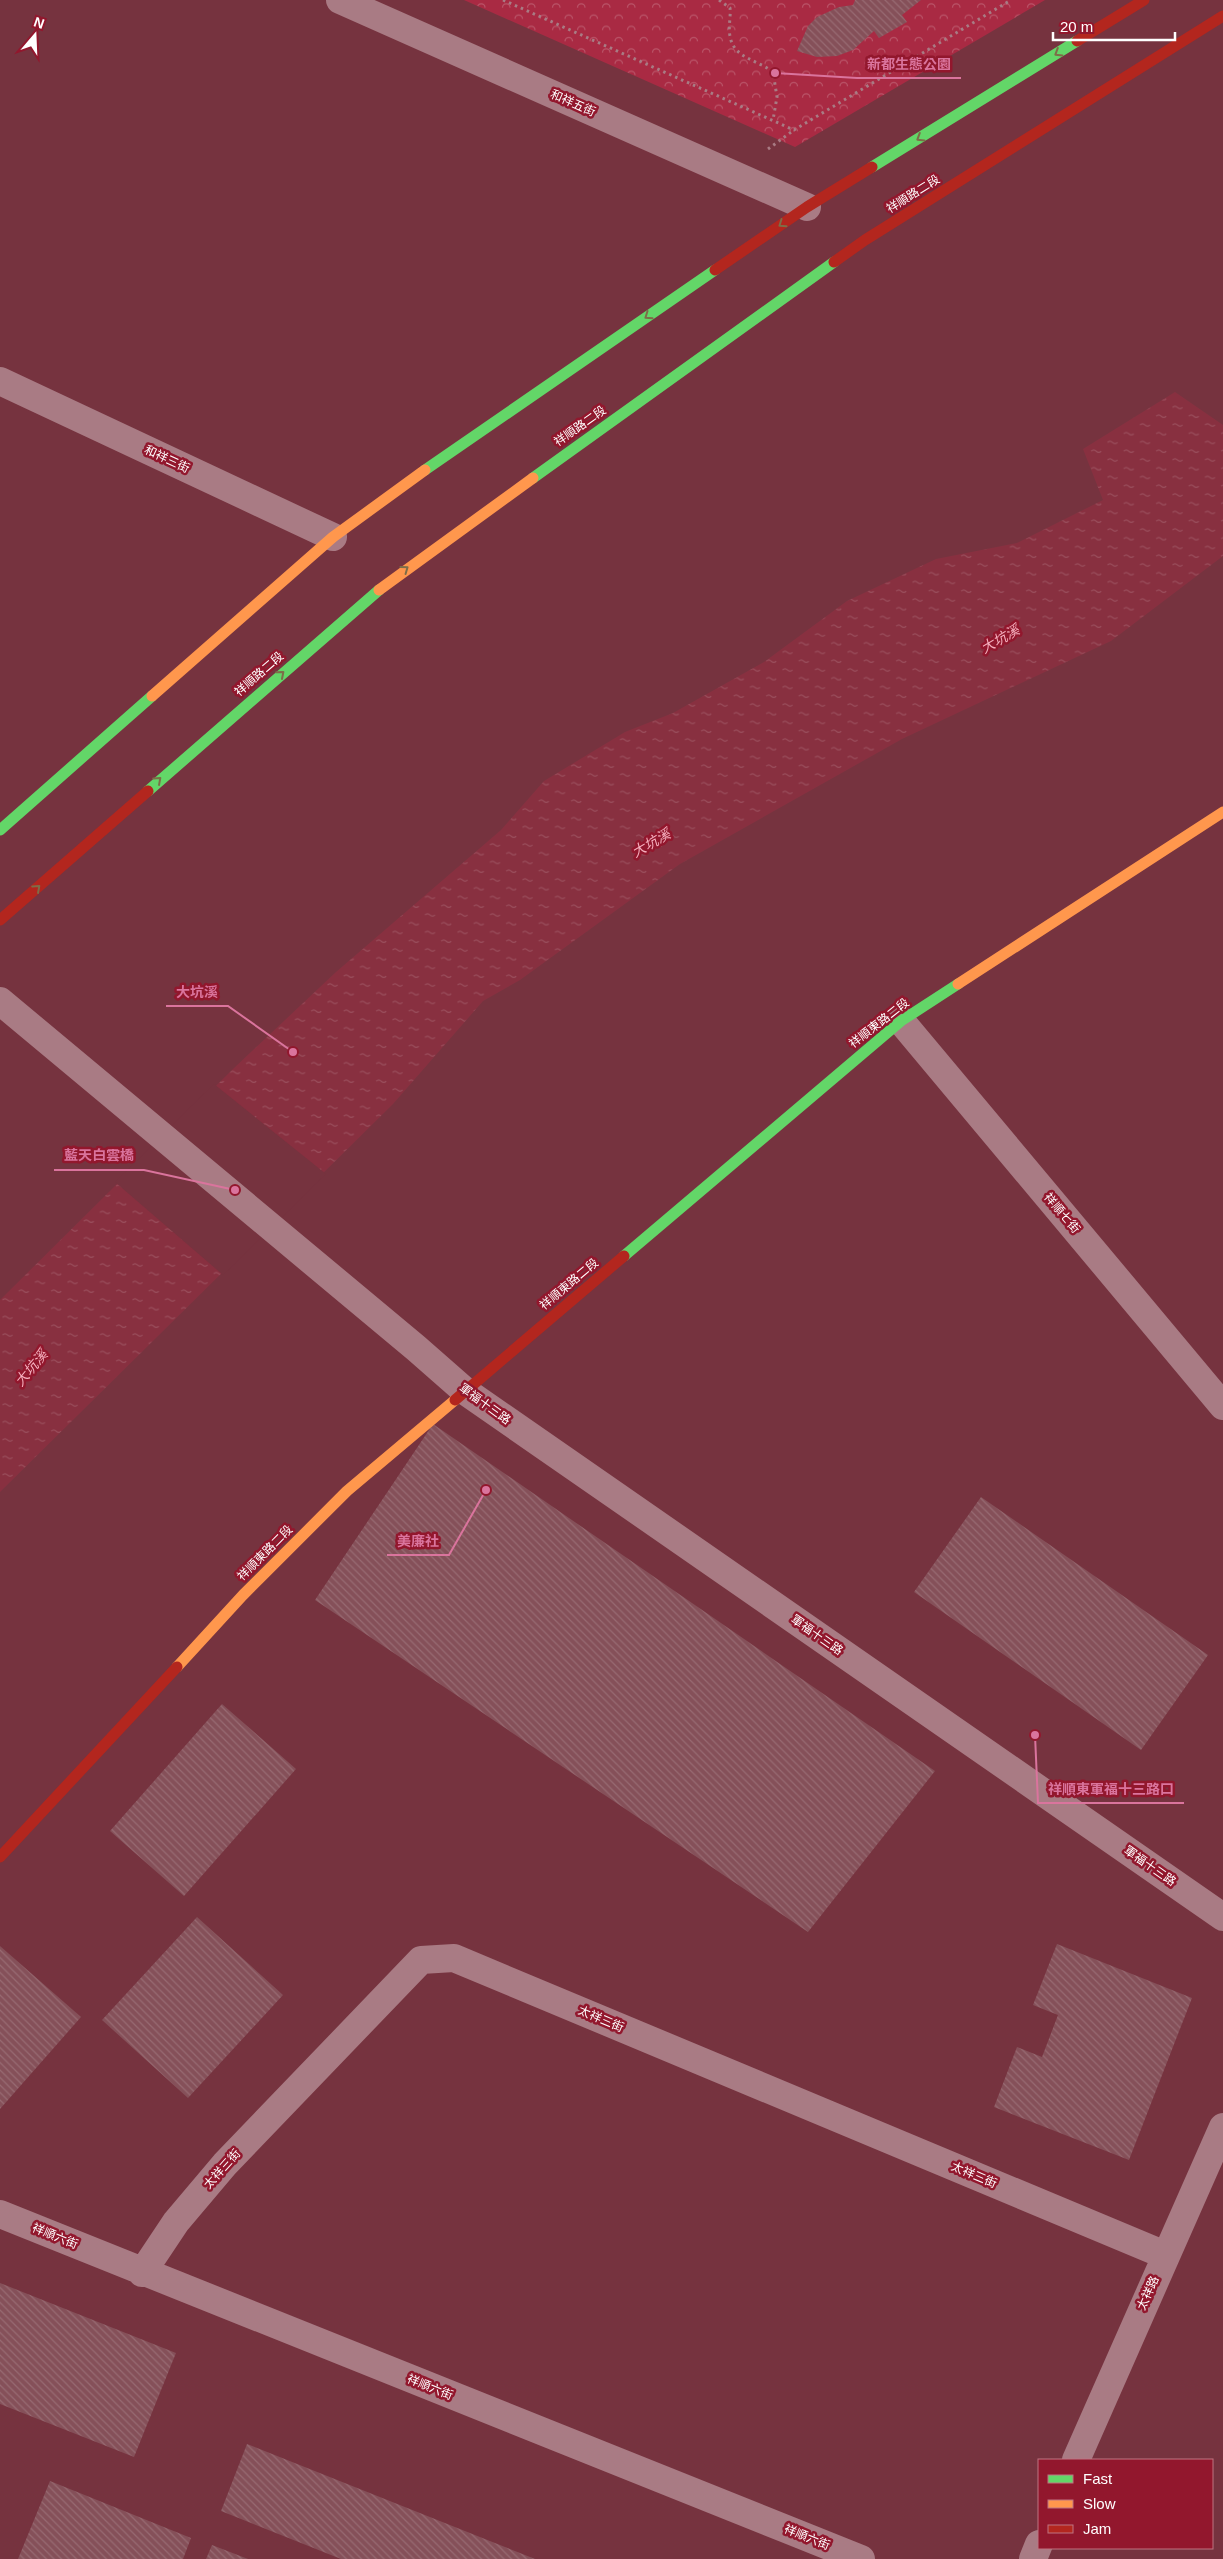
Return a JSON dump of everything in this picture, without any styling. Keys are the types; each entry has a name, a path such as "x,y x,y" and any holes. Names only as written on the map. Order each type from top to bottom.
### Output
{"street":[{"name":"和祥五街","path":"340,0 807,207"},
{"path":"0,830 333,537 444,456 807,207 1144,0"},
{"name":"祥順路二段","path":"0,920 389,580 865,240 1223,16"},
{"name":"和祥三街","path":"0,382 333,537"},
{"name":"祥順東路二段","path":"0,1857 243,1595 347,1491 901,1021 1223,812"},
{"name":"軍福十三路","path":"0,1001 465,1391 1223,1917"},
{"name":"祥順七街","path":"901,1021 1223,1406"},
{"name":"太祥三街","path":"142,2272 176,2222 225,2164 421,1960 454,1958 1165,2255"},
{"name":"太祥路","path":"1076,2459 1223,2127"},
{"name":"祥順六街","path":"0,2214 862,2559"},
{"path":"1032,2559 1038,2546"}],"path":[{"path":"503,0 794,130"},
{"path":"719,0 730,8 730,35 739,53 763,64 773,72 776,91 773,121"},
{"path":"768,149 794,130 1011,0"}],"green space":[{"path":"464,0 1045,0 795,147"}],"water":[{"path":"1175,392 1223,425 1223,556 1111,641 902,739 680,864 520,980 483,1001 393,1104 0,1492 0,1300 233,1069 336,972 501,830 544,781 625,732 673,713 764,662 847,601 936,559 1017,543 1103,500 1083,449"}],"pier":[{"path":"214,1084 326,1174 223,1275 115,1182"}],"building":[{"path":"855,0 921,0 902,15 907,22 879,38 874,31 853,50 837,56 817,57 797,51 808,26 817,17 839,7 853,5"},
{"path":"433,1424 935,1771 808,1932 315,1600"},
{"path":"981,1497 1208,1655 1141,1750 914,1592"},
{"path":"222,1704 296,1769 184,1896 110,1831"},
{"path":"197,1917 283,1995 188,2098 102,2020"},
{"path":"1057,1944 1192,1998 1129,2160 994,2107 1017,2047 1042,2057 1058,2015 1033,2005"},
{"path":"0,1946 81,2017 0,2109"},
{"path":"0,2283 176,2353 134,2457 0,2404"},
{"path":"247,2444 535,2559 341,2559 221,2511"},
{"path":"50,2481 191,2538 183,2559 18,2559"},
{"path":"212,2545 248,2559 206,2559"}],"traffic: fast":[{"path":"872,167 1077,41"},
{"path":"533,478 834,262"},
{"path":"425,470 715,270"},
{"path":"148,791 379,590"},
{"path":"0,830 152,696"},
{"path":"624,1256 901,1021 958,984"}],"traffic: slow":[{"path":"152,696 333,537 425,470"},
{"path":"379,590 533,478"},
{"path":"958,984 1223,812"},
{"path":"177,1667 243,1595 347,1491 455,1400"}],"traffic: jam":[{"path":"1077,41 1144,0"},
{"path":"834,262 865,240 1223,16"},
{"path":"715,270 807,207 872,167"},
{"path":"0,920 148,791"},
{"path":"455,1400 624,1256"},
{"path":"0,1857 177,1667"}],"place":[{"name":"新都生態公園","path":"775,73"},
{"name":"大坑溪","path":"293,1052"},
{"name":"藍天白雲橋","path":"235,1190"},
{"name":"美廉社","path":"486,1490"},
{"name":"祥順東軍福十三路口","path":"1035,1735"}]}
